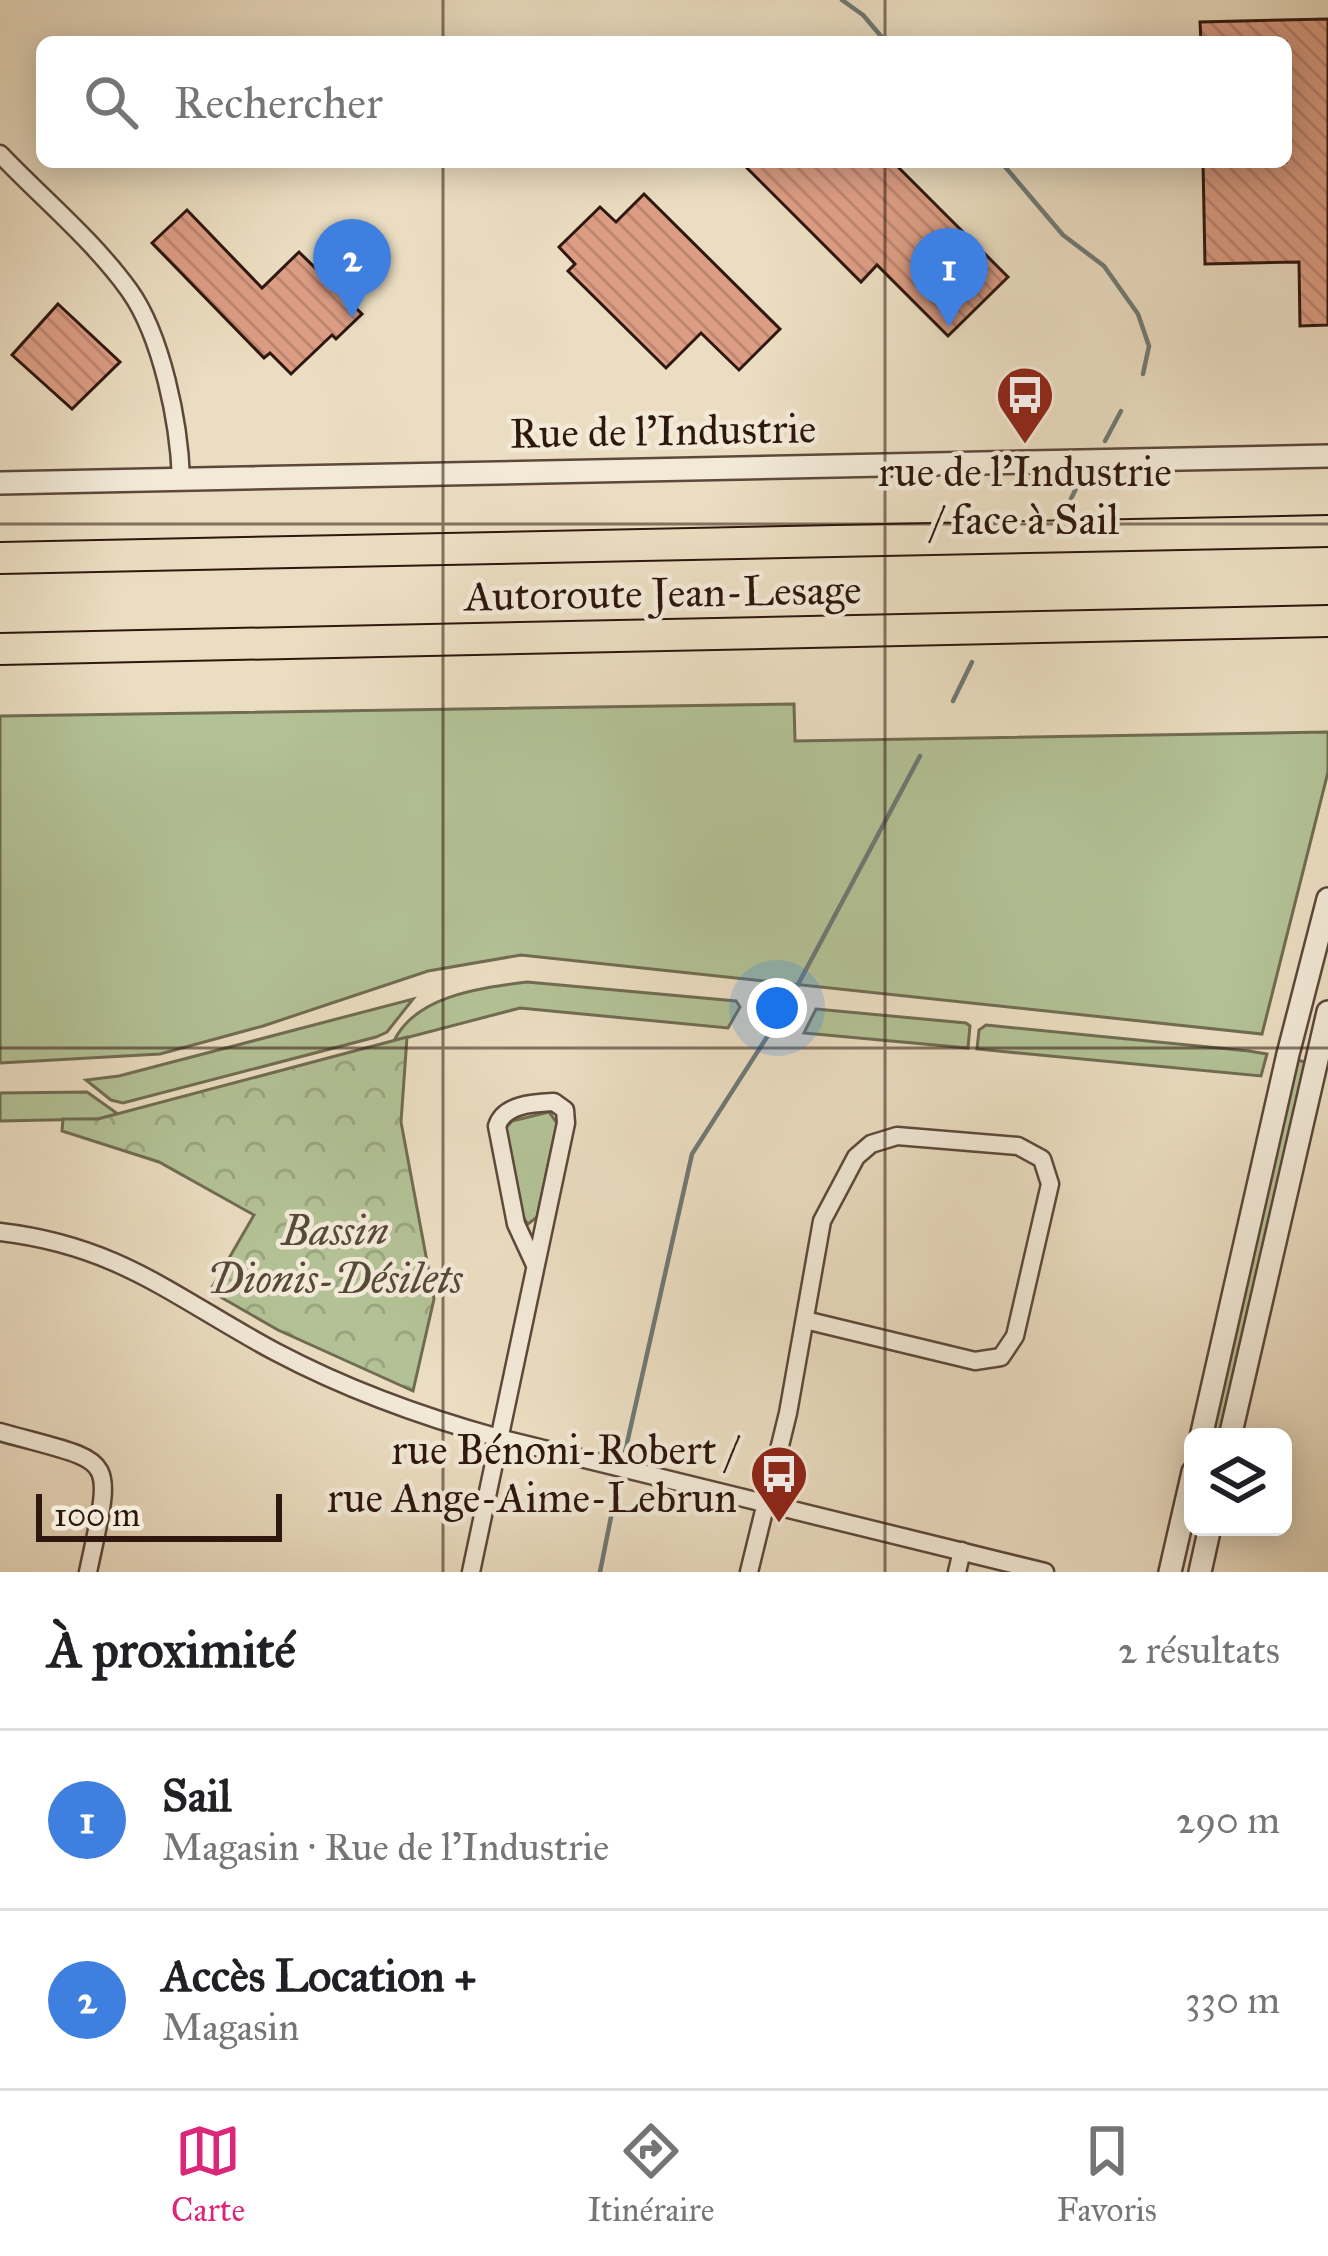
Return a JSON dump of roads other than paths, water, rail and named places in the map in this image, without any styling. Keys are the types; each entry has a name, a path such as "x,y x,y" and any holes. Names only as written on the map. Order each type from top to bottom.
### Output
{"highway":[{"name":"Autoroute Jean-Lesage","path":"0,558 1328,531"},
{"name":"Autoroute Jean-Lesage","path":"0,649 1328,621"}],"street":[{"path":"0,154 112,270 136,302 158,354 181,478"},
{"name":"Rue de l'Industrie","path":"0,483 1328,456"},
{"path":"1203,1428 1328,899"},
{"path":"1232,1428 1328,1012"},
{"path":"471,1572 567,1116 554,1102 509,1110 497,1126 516,1224 535,1265"},
{"path":"749,1572 788,1413 805,1319 827,1209 856,1157 871,1144 897,1136 1018,1146 1045,1163 1049,1190 1016,1336 1000,1357 975,1361 805,1319"},
{"path":"0,1232 55,1240 104,1255 338,1382 499,1438 1045,1572"},
{"path":"0,1432 82,1455 100,1467 106,1487 88,1572"},
{"path":"1170,1572 1184,1511"},
{"path":"1200,1572 1208,1536"},
{"path":"957,1572 962,1551"}],"waterway":[{"path":"842,0 881,36"},
{"path":"1006,168 1063,235 1104,266 1138,314 1149,346 1143,374"},
{"path":"1105,441 1121,411"},
{"path":"1069,503 1081,478"},
{"path":"953,701 972,662"},
{"path":"794,992 920,756"},
{"path":"623,1461 692,1154 783,1012"},
{"path":"600,1572 620,1472"}],"place":[{"name":"Accès Location +","path":"352,318"},
{"name":"Sail","path":"949,327"},
{"name":"rue de l'Industrie / face à Sail","path":"1025,446"},
{"name":"rue Bénoni-Robert / rue Ange-Aime-Lebrun","path":"779,1525"}],"park label":[{"name":"Bassin Dionis-Désilets","path":"335,1255"}]}
